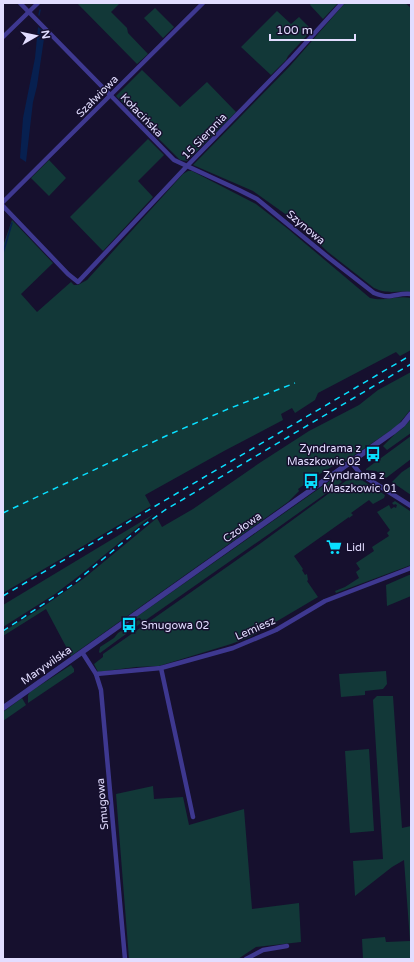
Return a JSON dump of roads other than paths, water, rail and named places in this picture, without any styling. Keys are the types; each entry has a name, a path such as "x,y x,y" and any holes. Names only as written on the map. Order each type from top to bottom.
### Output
{"street":[{"name":"Kołacińska","path":"20,3 172,159 187,166"},
{"path":"3,37 38,3"},
{"name":"Szałwiowa","path":"3,202 203,3"},
{"name":"15 Sierpnia","path":"3,206 68,274 78,282 187,166 292,58 342,3"},
{"name":"Szynowa","path":"187,166 258,199 374,293 381,296 411,294"},
{"name":"Czołowa","path":"82,652 398,428 411,414"},
{"path":"351,462 362,475 411,506"},
{"name":"Lemiesz","path":"96,674 161,668 233,648 276,630 325,601 411,568"},
{"name":"Smugowa","path":"82,652 96,674 101,690 125,959"},
{"name":"Marywilska","path":"3,708 82,652"},
{"path":"161,668 193,817"},
{"path":"246,959 263,950 286,946"}],"water":[{"path":"38,27 45,32 37,86 33,102 26,162 20,158 23,118 35,58"}],"waterway":[{"path":"39,15 40,10"},
{"path":"3,253 12,223"}],"railway":[{"path":"3,596 411,355"},
{"path":"3,631 72,585 140,528 165,510 411,364"},
{"path":"3,513 168,435 228,409 295,383"}],"place":[{"name":"Zyndrama z Maszkowic 02","path":"373,454"},
{"name":"Zyndrama z Maszkowic 01","path":"311,481"},
{"name":"Lidl","path":"334,547"},
{"name":"Smugowa 02","path":"129,625"}]}
